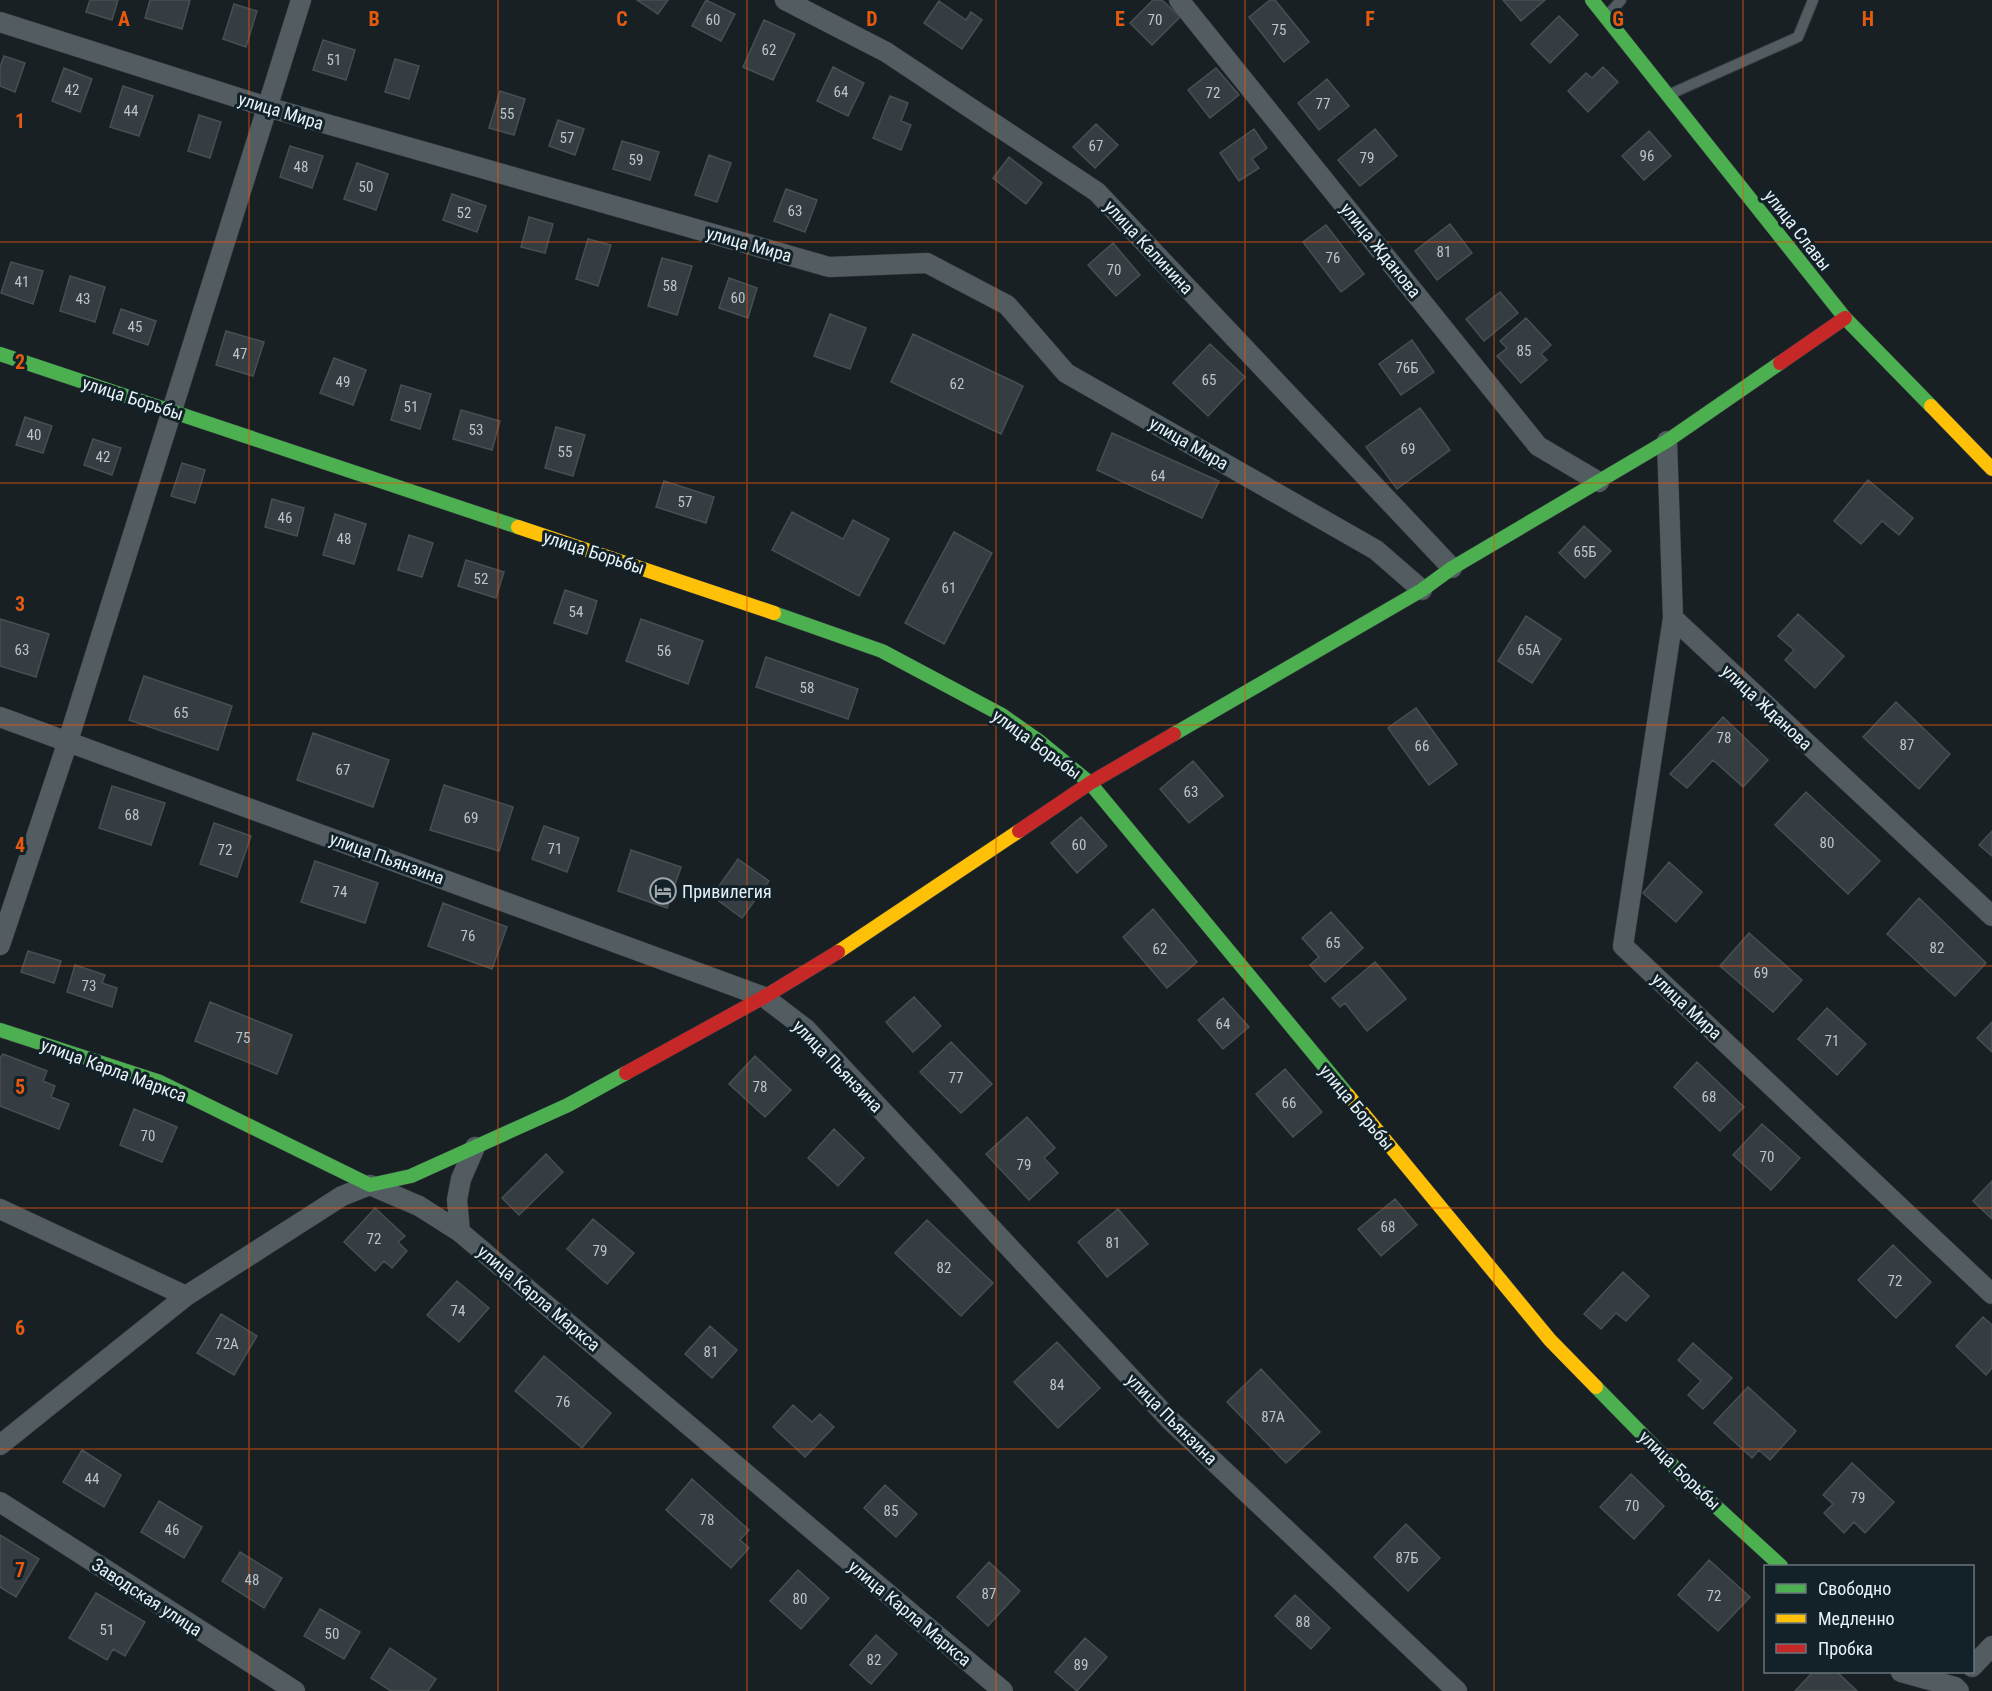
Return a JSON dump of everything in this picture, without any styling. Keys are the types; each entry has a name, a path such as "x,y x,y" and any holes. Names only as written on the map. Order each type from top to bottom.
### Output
{"street":[{"path":"0,945 68,741 301,0"},
{"name":"улица Калинина","path":"785,0 886,52 1097,192 1452,568"},
{"name":"улица Жданова","path":"1179,0 1539,446 1599,482"},
{"name":"улица Славы","path":"1592,0 1845,318 1992,469"},
{"name":"улица Мира","path":"0,22 267,107 829,267 927,262 1007,305 1066,373 1376,550 1422,590"},
{"path":"0,1445 186,1296 342,1196 370,1185 411,1176 568,1105 764,997 843,948 1090,783 1422,590 1452,568 1667,441 1845,318"},
{"name":"улица Борьбы","path":"0,354 723,595 882,651 1002,715 1039,741 1090,783 1550,1340 1685,1478 1780,1565"},
{"path":"1667,441 1672,618"},
{"name":"улица Мира","path":"1672,618 1623,946 1992,1294"},
{"name":"улица Жданова","path":"1672,618 1992,916"},
{"name":"улица Пьянзина","path":"0,717 764,997 806,1029 1170,1420 1457,1691"},
{"name":"улица Карла Маркса","path":"0,1030 160,1082 370,1185 419,1206 460,1232 1002,1691"},
{"path":"460,1232 457,1200 461,1179 475,1147"},
{"path":"0,1209 186,1296"},
{"name":"Заводская улица","path":"0,1502 295,1691"},
{"path":"1974,1665 1992,1646"},
{"path":"1907,1673 1955,1690 1968,1673"}],"lane":[{"path":"1606,18 1622,0"},
{"path":"1667,95 1798,37 1813,0"}],"building":[{"path":"90,0 118,0 112,20 86,12"},
{"path":"150,0 190,0 182,29 145,18"},
{"path":"637,0 668,0 658,14"},
{"path":"706,0 735,14 721,41 692,26"},
{"path":"1153,0 1162,0 1180,17 1152,45 1130,23"},
{"path":"1270,0 1275,0 1309,42 1284,62 1249,17"},
{"path":"1503,0 1545,0 1521,21"},
{"path":"939,1 966,20 971,12 982,20 962,49 924,23"},
{"path":"234,4 257,11 246,47 223,39"},
{"path":"1559,16 1578,35 1550,63 1531,44"},
{"path":"764,20 795,34 773,80 743,67"},
{"path":"323,40 355,50 346,80 313,70"},
{"path":"4,56 25,63 15,92 0,86 0,67"},
{"path":"395,59 419,66 409,99 385,92"},
{"path":"833,67 864,83 848,116 817,101"},
{"path":"1603,67 1618,82 1588,112 1568,91 1586,73 1592,78"},
{"path":"64,68 92,79 80,112 52,101"},
{"path":"1216,68 1239,95 1210,118 1188,90"},
{"path":"1327,79 1349,106 1319,130 1298,103"},
{"path":"123,86 153,96 139,136 110,127"},
{"path":"500,91 525,99 514,135 489,128"},
{"path":"890,96 908,103 901,121 911,125 901,150 873,138"},
{"path":"199,115 221,122 210,158 188,151"},
{"path":"558,120 584,129 575,155 549,146"},
{"path":"1096,124 1118,145 1095,168 1073,147"},
{"path":"1254,129 1267,148 1252,159 1259,168 1239,181 1220,153"},
{"path":"1375,129 1397,156 1360,186 1338,160"},
{"path":"1649,131 1671,156 1644,180 1622,156"},
{"path":"622,141 659,152 650,180 613,169"},
{"path":"290,146 323,156 312,188 280,177"},
{"path":"709,155 731,163 717,202 695,195"},
{"path":"1009,157 1042,183 1026,204 993,178"},
{"path":"357,163 388,174 376,210 344,199"},
{"path":"786,189 817,200 805,232 774,221"},
{"path":"452,194 486,206 477,232 443,220"},
{"path":"529,217 553,224 545,253 521,247"},
{"path":"1450,224 1472,253 1437,280 1415,251"},
{"path":"1326,225 1364,274 1341,292 1303,242"},
{"path":"588,239 611,245 598,286 576,279"},
{"path":"1113,243 1140,275 1116,296 1088,265"},
{"path":"662,258 692,266 677,315 648,306"},
{"path":"11,262 43,271 33,304 1,293"},
{"path":"70,276 105,287 95,322 60,311"},
{"path":"729,278 757,288 748,318 719,308"},
{"path":"1500,292 1518,313 1484,341 1466,319"},
{"path":"121,309 156,321 148,345 113,333"},
{"path":"830,314 866,328 850,369 814,356"},
{"path":"1526,318 1551,345 1541,354 1547,360 1521,383 1497,356 1507,348 1500,341"},
{"path":"226,331 264,342 253,376 216,365"},
{"path":"913,334 1023,386 1001,434 891,382"},
{"path":"1412,340 1434,372 1401,395 1379,364"},
{"path":"1210,344 1245,377 1208,416 1173,383"},
{"path":"334,358 366,370 353,405 320,393"},
{"path":"401,385 431,394 420,429 391,420"},
{"path":"1420,408 1450,450 1397,489 1366,447"},
{"path":"461,410 500,421 492,450 453,439"},
{"path":"25,417 52,426 43,453 16,445"},
{"path":"556,427 585,435 573,476 545,468"},
{"path":"1112,433 1219,481 1202,518 1097,470"},
{"path":"93,439 121,448 112,475 84,465"},
{"path":"182,463 205,470 195,503 171,496"},
{"path":"1868,480 1913,518 1899,535 1882,521 1861,544 1834,521"},
{"path":"664,481 714,497 706,523 656,507"},
{"path":"272,499 304,508 297,536 265,527"},
{"path":"792,512 843,539 853,520 889,539 859,596 772,550"},
{"path":"335,514 366,524 354,564 323,555"},
{"path":"1584,526 1611,551 1585,578 1559,553"},
{"path":"954,532 992,553 944,644 905,623"},
{"path":"409,535 433,543 422,577 398,570"},
{"path":"466,560 504,572 496,598 458,586"},
{"path":"565,590 597,601 587,634 554,623"},
{"path":"1798,614 1844,656 1815,688 1785,660 1794,650 1778,636"},
{"path":"1526,616 1561,639 1532,683 1498,661"},
{"path":"0,619 49,634 36,677 0,666"},
{"path":"641,619 703,641 688,684 626,661"},
{"path":"766,657 858,689 848,719 756,687"},
{"path":"144,676 232,706 218,750 129,720"},
{"path":"1896,702 1950,754 1919,789 1863,737"},
{"path":"1416,708 1457,764 1429,785 1388,728"},
{"path":"1723,717 1768,760 1743,787 1713,760 1687,788 1670,774"},
{"path":"313,733 389,760 373,807 297,780"},
{"path":"1193,761 1223,796 1189,823 1160,789"},
{"path":"444,785 513,807 499,851 430,830"},
{"path":"112,786 165,803 151,845 99,828"},
{"path":"1806,792 1880,861 1848,894 1775,825"},
{"path":"1081,817 1107,846 1077,873 1051,843"},
{"path":"214,823 251,836 237,877 200,864"},
{"path":"544,826 579,838 567,872 532,859"},
{"path":"1992,831 1992,856 1979,845"},
{"path":"631,850 681,867 667,908 618,891"},
{"path":"738,859 769,881 742,918 712,896"},
{"path":"315,861 378,883 365,923 301,902"},
{"path":"1669,862 1702,892 1676,922 1643,893"},
{"path":"1919,898 1986,963 1955,996 1887,934"},
{"path":"443,903 507,927 492,969 428,946"},
{"path":"1153,909 1197,962 1167,988 1123,937"},
{"path":"1331,912 1363,948 1325,982 1310,965 1319,957 1302,938"},
{"path":"1749,933 1802,980 1773,1012 1720,966"},
{"path":"28,951 61,961 54,983 21,972"},
{"path":"1375,962 1406,999 1367,1031 1345,1003 1340,1007 1332,998"},
{"path":"75,965 105,975 102,983 117,988 112,1007 67,992"},
{"path":"914,997 941,1026 913,1052 886,1022"},
{"path":"1223,998 1249,1027 1223,1049 1198,1020"},
{"path":"210,1002 292,1035 277,1074 195,1041"},
{"path":"1827,1008 1866,1044 1837,1075 1798,1039"},
{"path":"1992,1022 1992,1052 1977,1038"},
{"path":"951,1042 992,1084 961,1113 920,1072"},
{"path":"3,1054 47,1071 43,1081 55,1086 51,1097 69,1104 59,1129 0,1106 0,1058"},
{"path":"755,1056 791,1090 765,1117 729,1084"},
{"path":"1697,1062 1744,1107 1720,1131 1674,1087"},
{"path":"1285,1069 1322,1112 1293,1137 1256,1094"},
{"path":"134,1109 177,1127 162,1162 120,1145"},
{"path":"1027,1117 1055,1148 1044,1158 1058,1173 1029,1200 986,1154"},
{"path":"1762,1124 1800,1158 1771,1190 1733,1155"},
{"path":"834,1129 864,1158 838,1186 808,1158"},
{"path":"546,1154 563,1172 519,1215 502,1198"},
{"path":"1992,1181 1992,1219 1973,1201"},
{"path":"1395,1199 1417,1225 1381,1256 1358,1229"},
{"path":"375,1208 405,1236 398,1242 407,1251 392,1268 384,1261 375,1271 344,1242"},
{"path":"1118,1209 1148,1244 1107,1277 1078,1242"},
{"path":"593,1219 634,1253 607,1284 567,1249"},
{"path":"927,1220 993,1283 961,1316 895,1253"},
{"path":"1893,1245 1931,1282 1896,1318 1858,1280"},
{"path":"1623,1272 1649,1296 1626,1321 1616,1313 1601,1329 1584,1314"},
{"path":"457,1281 489,1308 459,1342 427,1315"},
{"path":"221,1314 257,1336 234,1375 197,1353"},
{"path":"1983,1317 1992,1325 1992,1368 1986,1375 1956,1346"},
{"path":"710,1326 737,1350 712,1378 685,1354"},
{"path":"1057,1342 1100,1388 1058,1428 1014,1382"},
{"path":"1693,1343 1732,1378 1703,1409 1688,1395 1701,1381 1678,1360"},
{"path":"544,1356 611,1413 582,1448 515,1391"},
{"path":"1261,1369 1320,1432 1286,1463 1227,1402"},
{"path":"1748,1387 1796,1431 1770,1460 1759,1450 1752,1458 1714,1423"},
{"path":"793,1405 812,1422 820,1414 834,1427 805,1457 773,1427"},
{"path":"82,1450 121,1475 104,1507 63,1482"},
{"path":"1852,1463 1894,1502 1865,1533 1854,1522 1844,1533 1824,1513 1833,1504 1823,1495"},
{"path":"1631,1474 1664,1506 1634,1539 1600,1507"},
{"path":"692,1479 749,1530 740,1540 749,1548 731,1568 666,1510"},
{"path":"885,1485 917,1514 896,1537 864,1508"},
{"path":"159,1501 202,1527 184,1558 141,1532"},
{"path":"1406,1524 1440,1558 1408,1591 1374,1557"},
{"path":"0,1535 39,1559 16,1597 0,1587"},
{"path":"240,1552 282,1578 264,1608 222,1581"},
{"path":"1709,1560 1750,1597 1718,1631 1678,1595"},
{"path":"989,1562 1020,1591 988,1626 957,1597"},
{"path":"798,1570 829,1598 801,1629 770,1601"},
{"path":"96,1593 145,1622 125,1656 113,1649 107,1660 69,1638"},
{"path":"1295,1595 1330,1628 1311,1649 1275,1616"},
{"path":"320,1609 360,1632 344,1659 304,1636"},
{"path":"876,1635 897,1654 871,1684 850,1665"},
{"path":"1085,1638 1107,1657 1077,1691 1055,1672"},
{"path":"390,1648 436,1679 428,1691 391,1691 371,1678"},
{"path":"1812,1673 1838,1673 1857,1691 1795,1691"}],"traffic: fast":[{"path":"1592,0 1845,318 1931,406"},
{"path":"0,354 518,527"},
{"path":"1174,734 1422,590 1452,568 1667,441 1780,363"},
{"path":"774,613 882,651 1002,715 1039,741 1090,783 1348,1095"},
{"path":"0,1030 160,1082 370,1185 411,1176 568,1105 626,1073"},
{"path":"1596,1387 1685,1478 1780,1565"}],"traffic: slow":[{"path":"1931,406 1992,469"},
{"path":"518,527 774,613"},
{"path":"838,952 1019,831"},
{"path":"1348,1095 1550,1340 1596,1387"}],"traffic: jam":[{"path":"1780,363 1845,318"},
{"path":"1019,831 1090,783 1174,734"},
{"path":"626,1073 764,997 838,952"}],"place":[{"name":"Привилегия","path":"663,891"}]}
